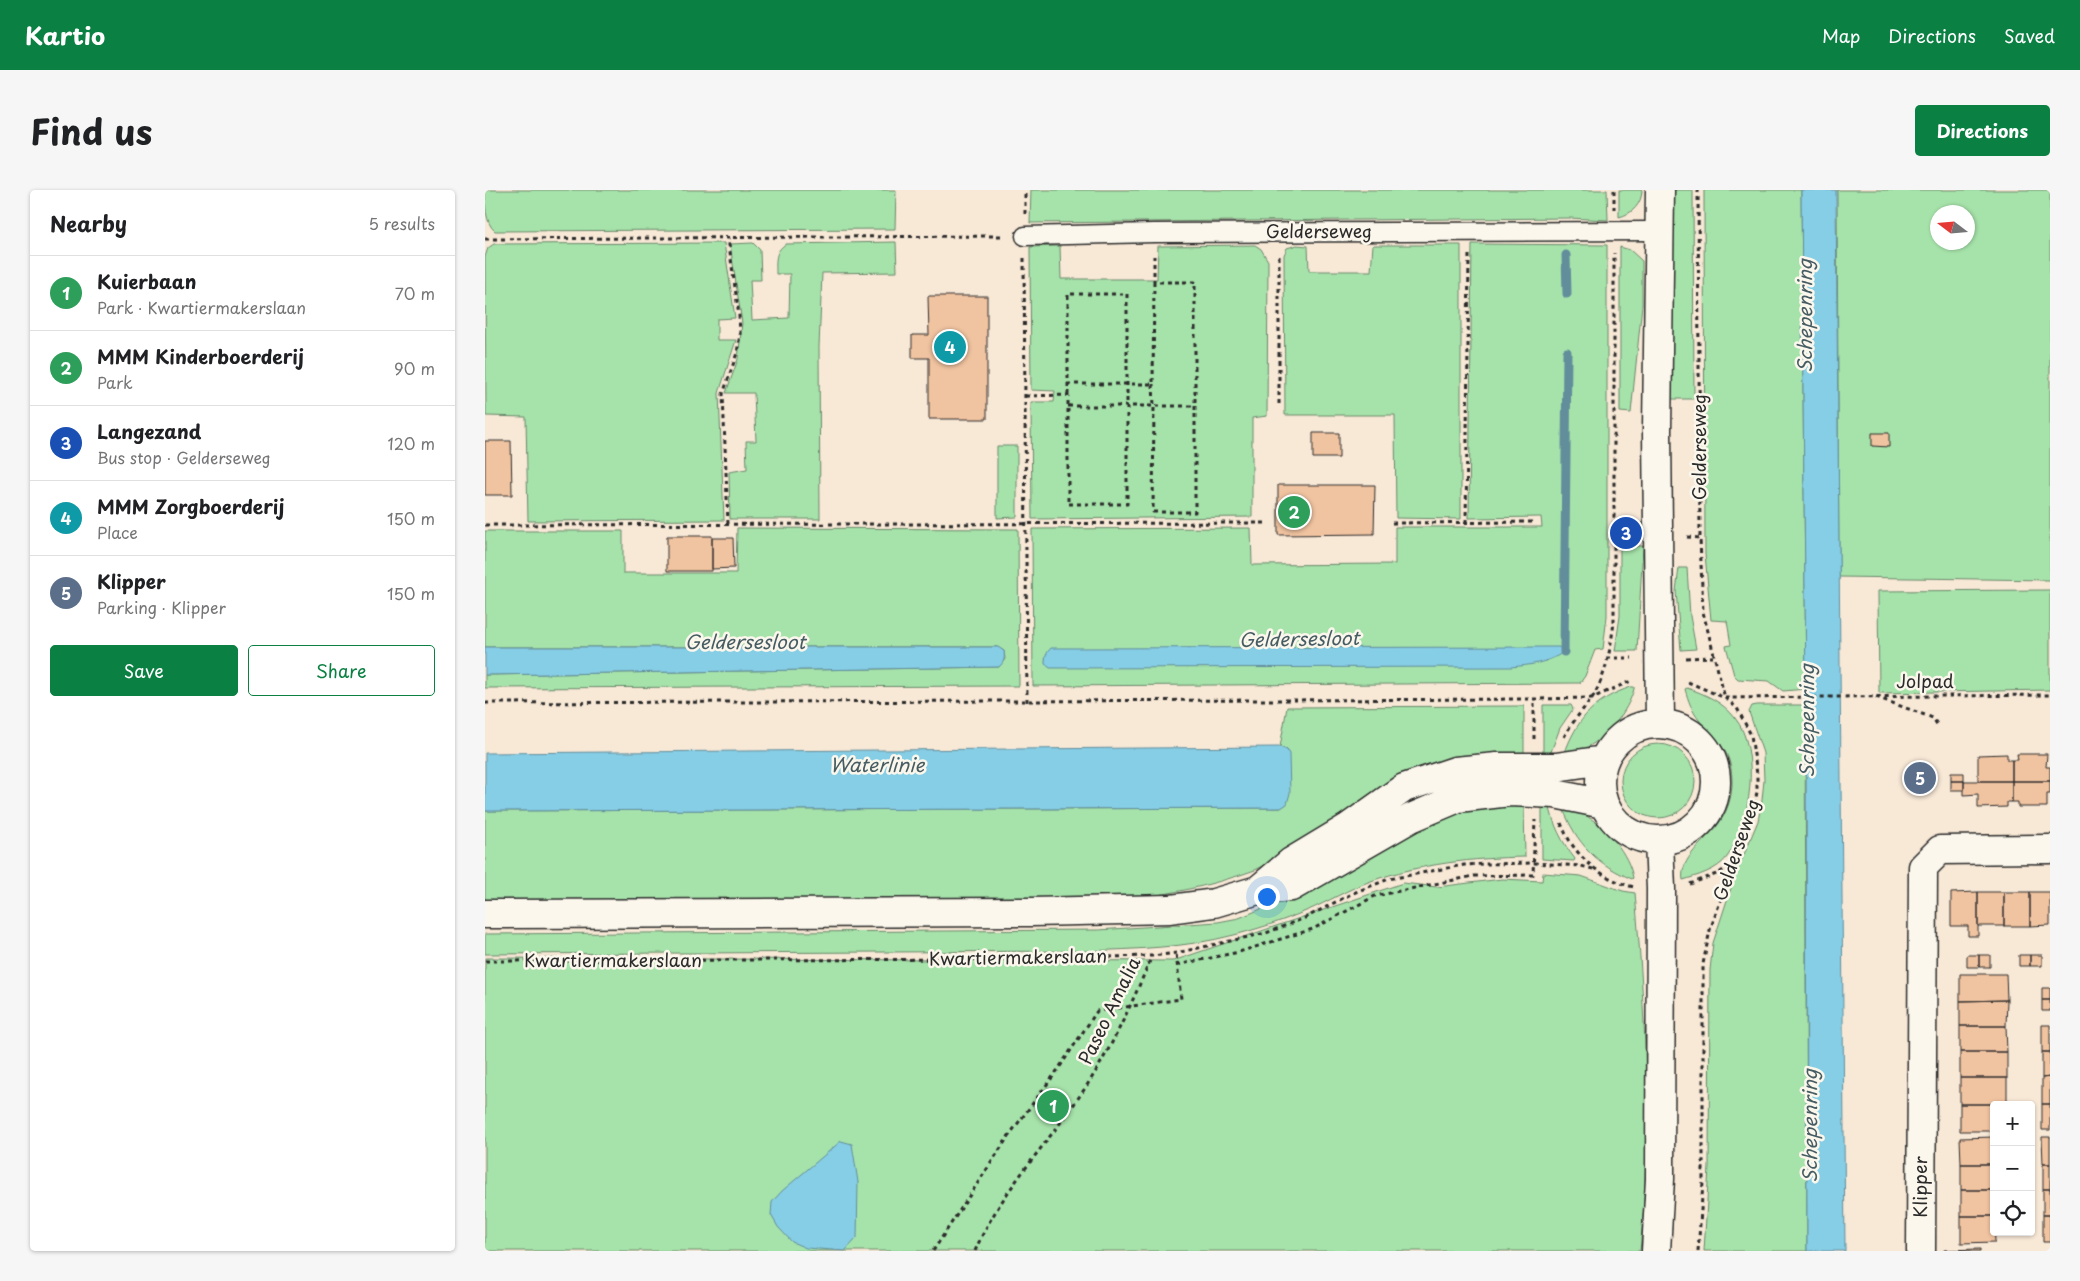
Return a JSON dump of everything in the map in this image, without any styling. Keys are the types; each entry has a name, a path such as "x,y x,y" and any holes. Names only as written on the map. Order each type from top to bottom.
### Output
{"street":[{"path":"1660,190 1657,431 1660,724"},
{"path":"1660,724 1682,729 1700,741 1713,761 1717,783 1713,805 1700,824 1681,836 1659,841 1645,839 1620,827 1604,804 1600,782 1605,760 1614,745 1627,733 1643,726 1660,724"},
{"path":"1257,890 1291,862 1349,827 1403,788 1455,771 1497,767 1545,767 1605,760"},
{"path":"485,914 1022,912 1170,908 1214,903 1257,890 1291,887 1411,818 1458,798 1510,792 1545,794 1604,804"},
{"path":"1656,1251 1660,1179 1661,882 1659,841"},
{"name":"Klipper","path":"1921,1251 1923,867 1940,850 2050,849"}],"lane":[{"name":"Gelderseweg","path":"1025,236 1279,232 1660,231"}],"path":[{"path":"1025,190 1027,702"},
{"path":"1545,767 1558,752 1570,724 1592,698 1600,681 1612,638 1615,590 1613,190"},
{"name":"Gelderseweg","path":"1698,190 1700,538 1703,612 1725,698 1737,708 1751,735 1755,752 1757,792 1747,834 1729,866 1726,886 1705,946 1703,964 1703,1183 1698,1251"},
{"path":"1466,523 1469,231"},
{"path":"1279,232 1279,408"},
{"path":"1154,233 1153,512 1195,512 1195,282 1154,282"},
{"path":"485,239 1025,236"},
{"path":"728,238 740,334 737,353 723,394 728,524"},
{"path":"1068,294 1127,294 1127,504 1068,504 1067,384 1068,294"},
{"path":"1067,384 1153,384"},
{"path":"1026,396 1068,395"},
{"path":"1068,406 1195,406"},
{"path":"1392,523 1534,522"},
{"path":"485,526 1266,524"},
{"path":"1614,528 1628,527"},
{"path":"1687,537 1700,538"},
{"path":"485,703 1592,698 1626,682 1661,676 1677,678 1697,684 1725,698 1873,696"},
{"name":"Jolpad","path":"1873,696 2050,695"},
{"name":"Jolpad","path":"1873,696 1933,718 1938,726"},
{"path":"1534,699 1545,767"},
{"path":"1177,964 1239,952 1313,929 1375,896 1474,876 1533,875 1545,794"},
{"name":"Kwartiermakerslaan","path":"485,961 1010,959 1152,956 1176,953 1266,933 1305,918 1353,893 1389,879 1464,865 1535,863 1581,866 1593,869 1574,848 1564,832 1556,806 1545,794"},
{"path":"933,1251 1010,1134 1057,1071 1097,1011 1181,999 1176,953"},
{"name":"Paseo Amalia","path":"975,1251 983,1231 1002,1200 1079,1098 1096,1072 1113,1043 1152,956"}],"green space":[{"path":"485,190 896,190 895,229 495,231 487,218"},
{"path":"1031,190 1607,190 1608,220 1569,218 1030,223"},
{"path":"1619,190 1642,190 1642,195 1632,211 1619,217"},
{"path":"1670,190 1693,190 1694,399 1671,399"},
{"path":"1704,190 1801,190 1806,689 1783,691 1769,681 1738,679 1734,675 1726,646 1731,645 1727,621 1711,620 1705,554"},
{"path":"1837,190 2050,190 2050,580 1839,577"},
{"path":"896,242 897,272 822,273 819,347 820,519 730,519 729,472 747,469 746,441 756,441 754,393 726,393 738,359 742,323 730,244 753,243 760,250 761,280 750,280 752,320 789,318 790,274 776,274 776,261 779,250 786,244"},
{"path":"724,243 735,318 717,319 717,340 736,340 719,393 724,520 528,521 526,417 486,416 485,257 488,248 494,244"},
{"path":"1472,244 1607,245 1607,616 1603,649 1595,650 1585,676 1580,683 1033,686 1032,529 1251,528 1252,565 1395,564 1395,527 1542,527 1541,517 1469,518"},
{"path":"1255,245 1261,249 1268,261 1267,416 1252,418 1252,517 1032,519 1031,402 1054,402 1055,391 1031,390 1030,247 1060,246 1061,279 1157,279 1158,246"},
{"path":"1297,245 1308,246 1309,271 1371,271 1373,245 1461,245 1461,519 1396,518 1395,415 1285,415 1284,255 1287,248"},
{"path":"1620,247 1630,250 1642,261 1642,305 1631,413 1620,412"},
{"path":"997,446 1017,446 1017,517 997,518"},
{"path":"737,528 1018,529 1019,686 485,688 485,675 999,667 1005,659 1004,651 997,647 485,647 485,531 623,531 623,573 736,573"},
{"path":"1620,546 1643,546 1637,651 1615,651 1620,616"},
{"path":"1679,568 1687,568 1690,616 1696,649 1681,650 1676,591"},
{"path":"2050,590 2050,690 1879,693 1878,591"},
{"path":"1634,687 1634,689 1631,698 1616,723 1594,743 1584,749 1564,755 1581,720 1607,697"},
{"path":"1687,688 1713,699 1725,707 1735,718 1743,732 1748,749 1750,788 1742,826 1727,857 1718,866 1707,872 1683,880 1683,872 1689,858 1724,816 1729,804 1732,785 1731,769 1726,753 1694,713 1686,693 1685,689"},
{"path":"1543,705 1571,705 1573,709 1560,728 1549,757 1543,758"},
{"path":"1805,705 1807,1251 1704,1251 1709,1167 1710,970 1713,943 1735,876 1758,821 1762,800 1764,780 1763,753 1749,712 1752,706"},
{"path":"1524,706 1524,759 1477,763 1255,870 1202,886 1168,893 1114,900 485,901 485,811 1281,808 1287,750 1280,747 1287,707"},
{"path":"1658,744 1679,750 1689,760 1695,781 1689,802 1679,812 1658,818 1637,812 1627,802 1621,781 1627,760 1637,750"},
{"path":"1549,803 1562,840 1575,859 1574,861 1542,859 1542,804"},
{"path":"1524,804 1525,857 1447,863 1408,870 1363,884 1279,921 1243,933 1197,943 1087,951 485,954 485,934 1098,930 1218,922 1239,918 1288,898 1447,812"},
{"path":"1563,808 1583,814 1593,820 1608,834 1627,860 1631,869 1632,879 1609,867 1590,852 1574,832"},
{"path":"1543,873 1581,876 1623,891 1635,893 1642,982 1646,1072 1646,1162 1640,1251 485,1251 485,958 1173,961 1403,883 1437,887 1502,879 1542,881"}],"water":[{"name":"Schepenring","path":"1801,190 1836,190 1845,1251 1807,1251 1806,689"},
{"path":"485,647 998,647 1004,651 1004,656 1003,662 999,667 485,675"},
{"path":"1559,647 1564,652 1551,659 1511,667 1050,668 1045,664 1046,655 1051,648"},
{"name":"Waterlinie","path":"1280,747 1287,750 1289,754 1290,793 1287,804 1281,808 485,811 485,753"},
{"path":"841,1141 852,1144 858,1182 857,1238 845,1251 806,1248 792,1242 778,1227 771,1215 772,1202 782,1191"}],"building":[{"path":"928,296 987,296 987,419 929,419 929,358 912,358 912,335 929,335"},
{"path":"1313,433 1339,433 1339,458 1313,458"},
{"path":"1872,433 1889,433 1889,447 1872,446"},
{"path":"485,441 511,441 512,495 485,495"},
{"path":"1278,485 1375,485 1374,534 1278,535"},
{"path":"667,536 712,536 712,571 667,571"},
{"path":"712,538 733,538 734,568 712,569"},
{"path":"2007,754 2007,760 2012,760 2012,781 1978,781 1978,755"},
{"path":"2017,754 2047,754 2046,767 2050,767 2050,781 2012,781 2012,760 2018,760"},
{"path":"1951,773 1964,773 1964,781 1951,781"},
{"path":"1951,781 1964,781 1964,790 1951,790"},
{"path":"1964,781 2012,781 2012,802 2007,802 2007,807 1978,808 1978,794 1964,795"},
{"path":"2012,781 2050,781 2047,807 2018,807 2018,802 2012,802"},
{"path":"1978,892 2004,892 2004,926 1978,926"},
{"path":"1978,892 1978,936 1968,936 1968,926 1951,926 1951,893"},
{"path":"2004,892 2030,892 2030,926 2004,926"},
{"path":"2030,892 2050,892 2050,925 2030,926"},
{"path":"1967,955 1979,955 1979,967 1967,967"},
{"path":"1979,955 1990,955 1990,967 1979,967"},
{"path":"2019,955 2030,955 2030,966 2019,966"},
{"path":"2030,955 2042,955 2042,966 2030,966"},
{"path":"1960,974 2006,974 2007,1000 1960,1001"},
{"path":"2042,988 2050,988 2050,1000 2042,1000"},
{"path":"2007,1000 2006,1026 1960,1026 1960,1001"},
{"path":"2042,1000 2050,1000 2050,1011 2042,1011"},
{"path":"2042,1025 2050,1025 2050,1052 2042,1052"},
{"path":"1960,1026 2006,1026 2007,1052 1960,1052"},
{"path":"1960,1052 2007,1052 2007,1078 1960,1078"},
{"path":"2042,1052 2050,1052 2050,1077 2042,1078"},
{"path":"2050,1077 2050,1104 2042,1104 2042,1078"},
{"path":"1960,1078 2007,1078 2007,1101 1990,1101 1990,1104 1960,1104"},
{"path":"1960,1104 1990,1104 1990,1131 1960,1131"},
{"path":"2042,1104 2050,1104 2050,1130 2042,1130"},
{"path":"1990,1137 1990,1164 1961,1164 1960,1138"},
{"path":"2042,1137 2050,1137 2050,1164 2043,1164"},
{"path":"1961,1164 1990,1164 1990,1190 1961,1190"},
{"path":"2043,1164 2050,1164 2050,1189 2043,1189"},
{"path":"2043,1189 2050,1189 2050,1215 2043,1215"},
{"path":"1961,1190 1990,1190 1990,1216 1961,1216"},
{"path":"2043,1215 2050,1215 2050,1242 2043,1242"},
{"path":"1961,1216 1990,1216 1990,1236 1995,1236 1995,1242 1961,1243"},
{"path":"1980,1249 1980,1251 1944,1251 1944,1250"}],"waterway":[{"path":"1566,255 1567,294"},
{"path":"1564,652 1567,352"}],"place":[{"name":"MMM Zorgboerderij","path":"950,347"},
{"name":"MMM Kinderboerderij","path":"1294,512"},
{"name":"Langezand","path":"1626,533"},
{"name":"Klipper","path":"1920,778"},
{"name":"Kuierbaan","path":"1053,1106"}],"water label":[{"name":"Geldersesloot","path":"1299,639"},
{"name":"Geldersesloot","path":"745,642"}]}
